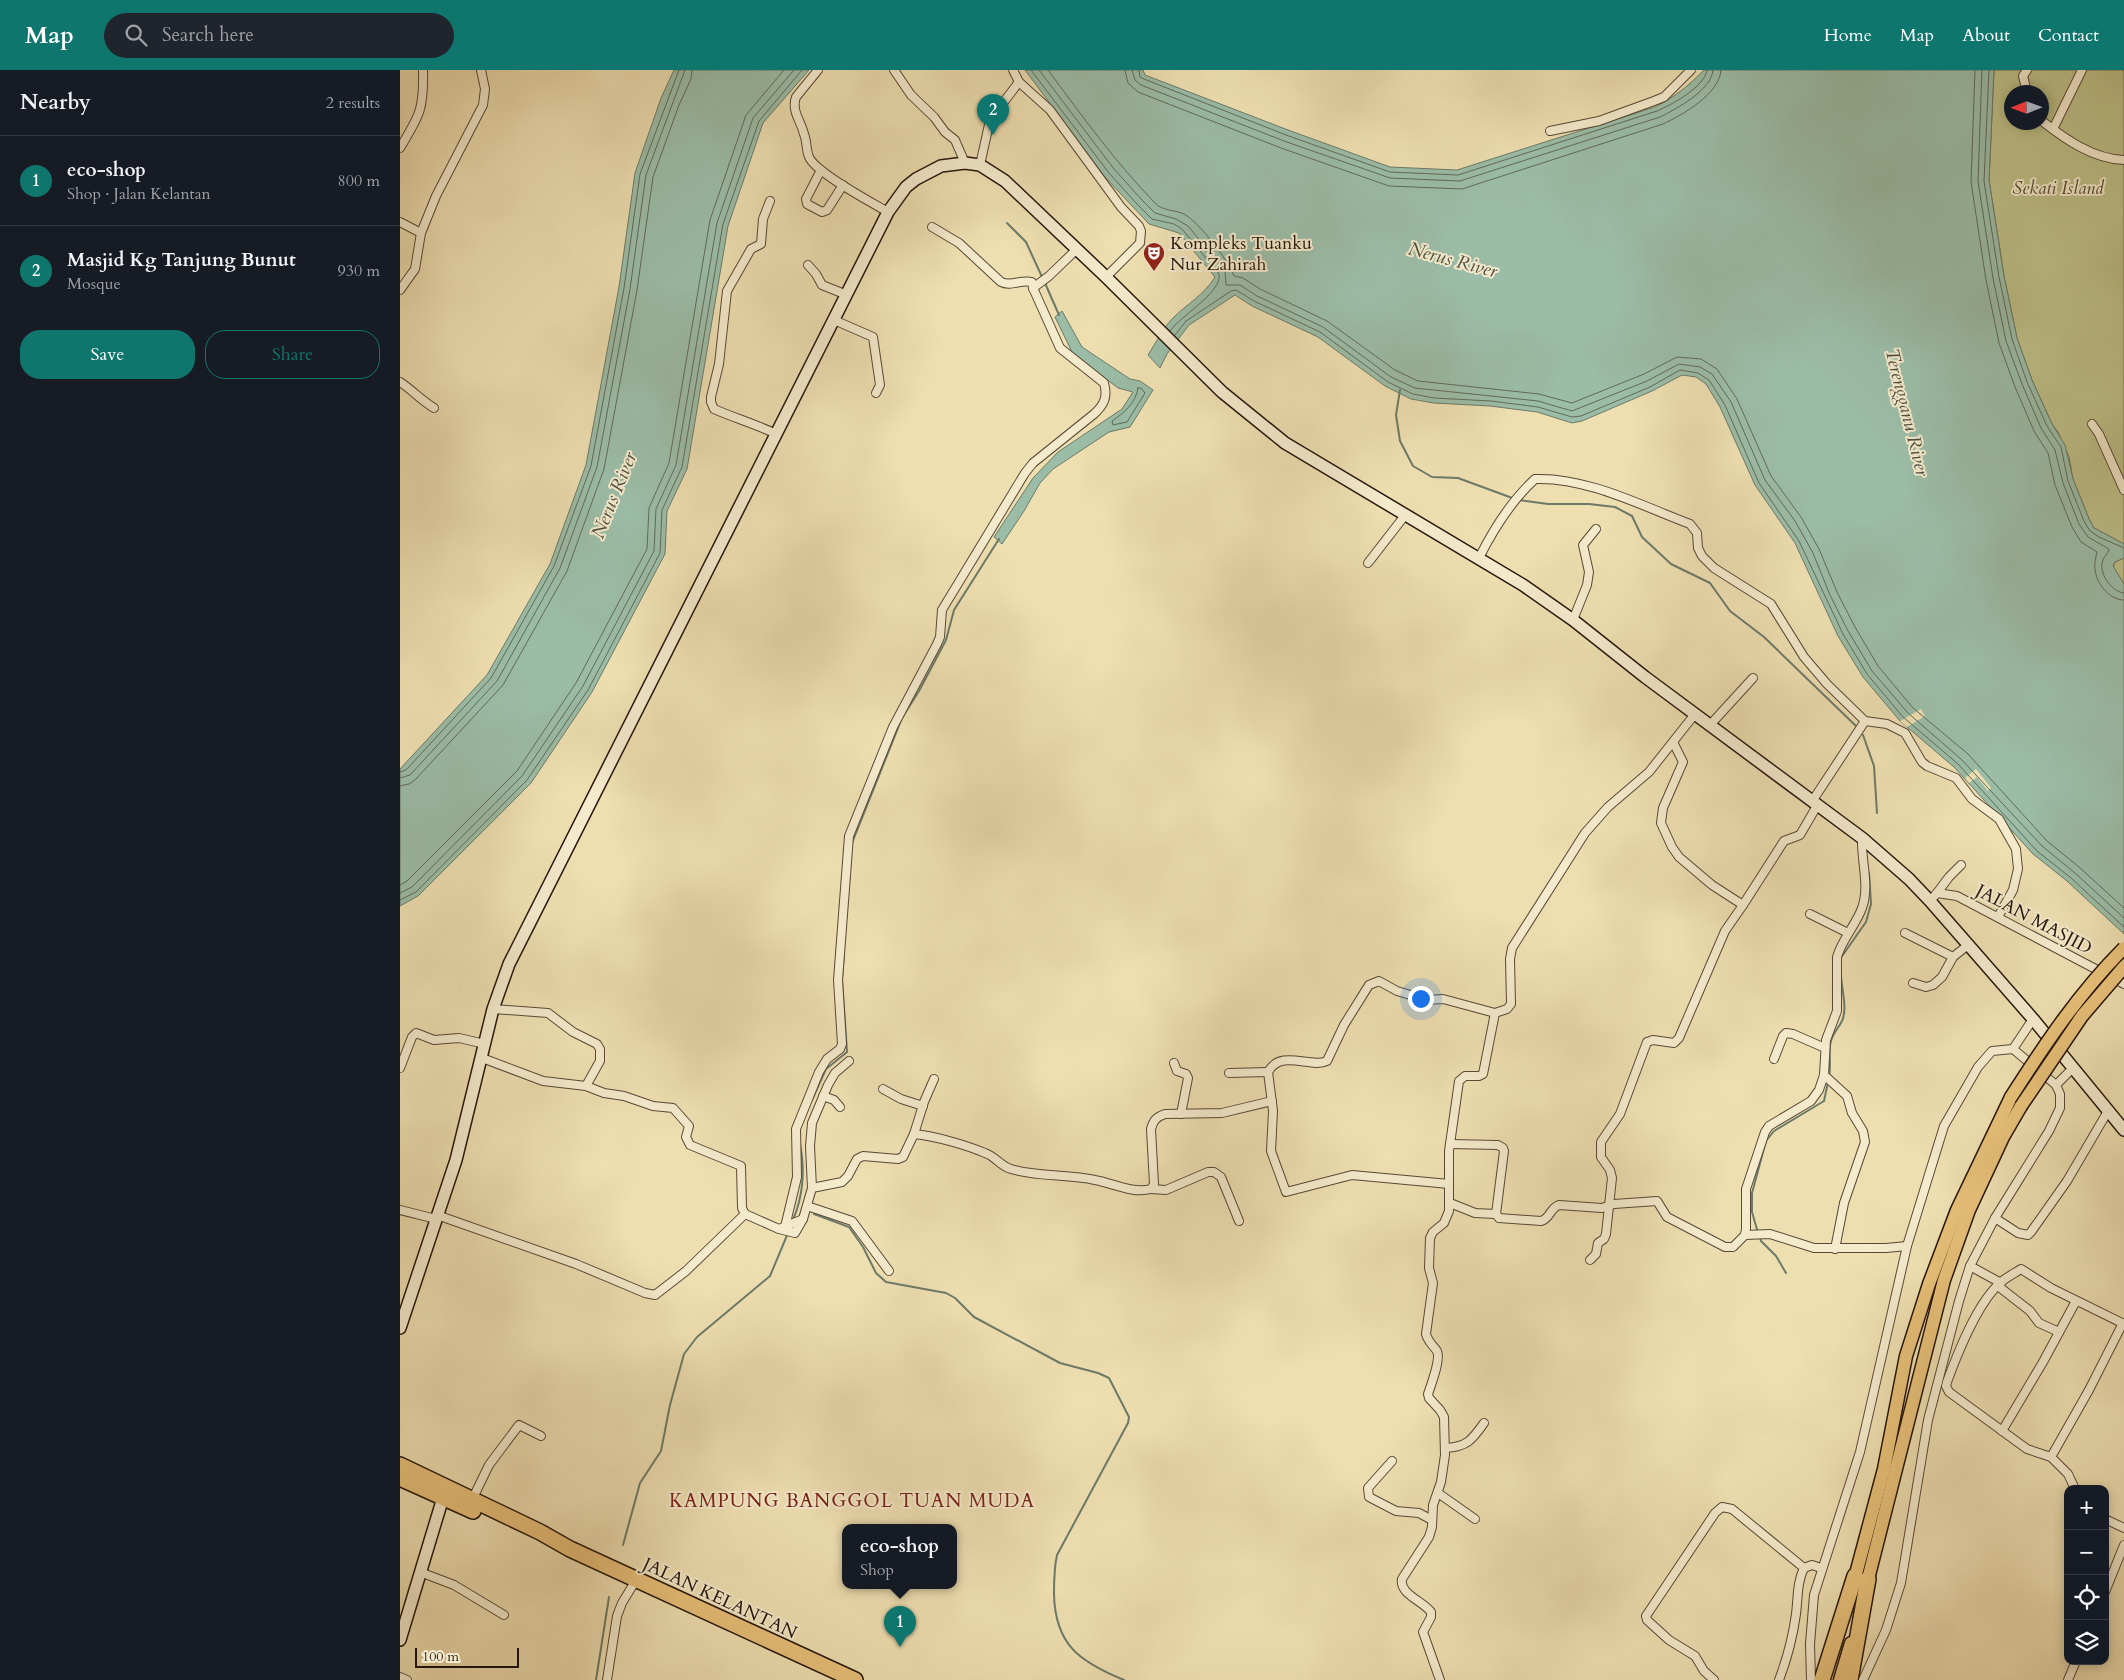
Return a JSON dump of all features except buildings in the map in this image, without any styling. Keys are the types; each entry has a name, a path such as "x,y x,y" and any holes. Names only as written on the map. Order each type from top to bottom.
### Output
{"highway":[{"name":"JALAN KELANTAN","path":"400,1464 444,1492 535,1538 570,1549"},
{"name":"JALAN KELANTAN","path":"400,1478 472,1500 540,1532 570,1549 855,1680"},
{"path":"1822,1680 1861,1578"},
{"path":"1850,1680 1861,1578"}],"main road":[{"path":"1840,1680 1906,1356 1957,1210 2011,1097 2071,1008 2098,975 2124,948"},
{"path":"1829,1680 1861,1578 1944,1280 1969,1210 2003,1137 2021,1106 2082,1016 2124,967"}],"street":[{"path":"400,148 420,113 423,70"},
{"path":"400,290 415,269 421,233 443,180 483,104 485,89 481,70"},
{"path":"818,70 794,102 796,116 804,134 808,155 821,170 888,212"},
{"path":"894,70 911,95 934,116 945,132 955,140 965,163"},
{"path":"1013,70 1020,82 1050,110 1121,207 1139,226 1142,238 1140,243 1106,277"},
{"path":"1550,131 1599,121 1664,97 1691,70"},
{"path":"2025,85 2023,76 2026,70"},
{"path":"2053,129 2082,70"},
{"path":"980,165 990,120 1020,82"},
{"path":"2049,126 2071,143 2114,160 2124,160"},
{"path":"400,1328 463,1136 493,1009 509,964 888,212 906,188 916,179 941,166 965,163 980,165 1005,180 1222,392 1285,443 1523,585 1573,620 1645,677 1816,802 1933,897 1968,945 2033,1019 2124,1130"},
{"path":"821,170 806,199 807,204 822,212 827,210 843,185"},
{"path":"770,201 763,219 761,244 750,249 727,291 720,358 710,402 714,409 744,422 758,425 776,434"},
{"path":"400,222 421,233"},
{"path":"790,1227 797,1177 796,1128 819,1072 827,1059 840,1049 842,1044 838,980 841,920 850,836 893,727 940,637 942,610 994,522 1033,463 1102,407 1105,400 1104,384 1060,348 1036,286 1032,282 1009,284 1001,282 959,243 932,227"},
{"path":"1036,286 1077,249"},
{"path":"808,266 816,274 822,285 847,295"},
{"path":"834,320 873,337 880,385 876,393"},
{"path":"400,382 418,398 434,408"},
{"path":"2092,424 2099,434 2124,490"},
{"path":"1479,558 1488,540 1512,504 1535,480 1558,479 1590,486 1690,524 1697,533 1698,548 1702,556 1714,568 1771,604 1804,657 1827,684 1865,721 1888,724 1905,733 1922,762 1956,778 1972,799 1999,819 2016,850 2018,869 2013,890 1998,917"},
{"path":"1368,563 1406,514"},
{"path":"1573,620 1587,585 1589,572 1583,544 1596,529"},
{"path":"1710,725 1753,678"},
{"path":"1229,1073 1268,1072 1271,1068 1290,1060 1318,1063 1326,1061 1344,1025 1369,985 1374,982 1382,982 1397,991 1427,1000 1443,999 1495,1013 1507,1009 1511,1004 1510,959 1512,948 1585,833 1608,807 1648,772 1695,714"},
{"path":"1590,1260 1596,1254 1598,1243 1605,1238 1612,1174 1602,1156 1601,1142 1620,1114 1647,1042 1653,1040 1674,1043 1679,1038 1725,931 1784,841 1800,835 1816,802 1865,721"},
{"path":"1673,742 1683,762 1663,808 1661,823 1672,847 1679,857 1712,885 1743,905"},
{"path":"1450,1203 1475,1212 1496,1214 1501,1218 1541,1221 1547,1219 1558,1205 1602,1208 1614,1204 1657,1201 1667,1218 1725,1247 1733,1247 1745,1235 1747,1225 1746,1189 1764,1132 1817,1095 1828,1078 1825,1048 1837,1011 1835,972 1837,957 1861,911 1866,893 1862,838"},
{"path":"1933,897 1961,865"},
{"name":"JALAN MASJID","path":"1933,897 1957,896 2124,984"},
{"path":"1810,914 1848,933"},
{"path":"1905,933 1953,957"},
{"path":"1913,983 1926,987 1933,985 1942,977 1953,957 1968,945"},
{"path":"493,1009 548,1013 573,1032 597,1044 600,1049 600,1061 586,1086"},
{"path":"1440,1680 1423,1632 1431,1612 1404,1589 1401,1583 1429,1537 1433,1505 1441,1482 1445,1448 1444,1418 1428,1394 1438,1358 1438,1352 1428,1340 1426,1334 1433,1282 1429,1268 1430,1238 1433,1232 1444,1223 1450,1203 1450,1144 1459,1081 1465,1076 1484,1074 1495,1013"},
{"path":"2013,1050 2033,1019"},
{"path":"400,1068 412,1037 416,1033 434,1040 459,1038 485,1044"},
{"path":"1774,1059 1783,1036 1786,1034 1793,1034 1825,1048"},
{"path":"1811,1680 1811,1611 1821,1568 1860,1452 1907,1246 1944,1126 1978,1067 1987,1056 1992,1051 1999,1049 2013,1050 2056,1085 2061,1099 2060,1108 2049,1131 1994,1218 1970,1266 1928,1420 1901,1583 1886,1630 1863,1680"},
{"path":"482,1058 543,1081 586,1086 604,1093 624,1096 653,1106 673,1108 689,1126 686,1137 690,1145 741,1166 742,1208 745,1214 790,1227"},
{"path":"790,1227 808,1206 812,1188 811,1128 823,1096 836,1073 849,1061"},
{"path":"1174,1063 1177,1071 1186,1074 1188,1078 1181,1114"},
{"path":"2056,1085 2073,1068"},
{"path":"1268,1072 1272,1101 1271,1151 1286,1192 1352,1175 1449,1184"},
{"path":"1828,1078 1847,1096 1852,1112 1865,1136 1865,1142 1844,1204 1835,1248"},
{"path":"812,1188 842,1182 848,1176 857,1159 863,1156 903,1157 914,1134 934,1079"},
{"path":"883,1089 902,1099 923,1106"},
{"path":"823,1096 834,1100 840,1107"},
{"path":"1151,1189 1155,1178 1151,1129 1153,1122 1165,1114 1222,1113 1272,1101"},
{"path":"1994,1218 2022,1234 2031,1232 2068,1181 2108,1111"},
{"path":"914,1134 925,1135 986,1153 1009,1169 1031,1174 1085,1178 1132,1189 1166,1190 1208,1172 1214,1172 1221,1177 1239,1221"},
{"path":"1450,1144 1498,1144 1503,1148 1496,1214"},
{"path":"808,1206 852,1220 889,1271"},
{"path":"400,1210 436,1217 576,1264 651,1295 660,1292 686,1270 745,1214"},
{"path":"1745,1235 1770,1234 1801,1245 1835,1248 1896,1248 1907,1246"},
{"path":"1970,1266 1999,1284 2030,1311 2038,1323 2059,1332"},
{"path":"2052,1458 2123,1323 2051,1288 2021,1269 1999,1284 1991,1294 1962,1340 1946,1386 1949,1392 2002,1432 2027,1448 2052,1458 2068,1474 2073,1485"},
{"path":"2002,1432 2076,1300"},
{"path":"1950,1336 1962,1340"},
{"path":"1937,1384 1946,1386"},
{"path":"1445,1448 1464,1445 1473,1438 1484,1423"},
{"path":"472,1500 489,1465 519,1425 541,1436"},
{"path":"1392,1461 1368,1488 1369,1497 1396,1511 1419,1513 1432,1520"},
{"path":"400,1640 444,1492"},
{"path":"1438,1493 1475,1518"},
{"path":"1714,1680 1704,1671 1695,1656 1669,1640 1646,1616 1715,1514 1722,1507 1732,1509 1804,1568"},
{"path":"2109,1521 2124,1528"},
{"path":"2109,1582 2124,1545"},
{"path":"1779,1680 1786,1660 1796,1614 1800,1575 1804,1568 1812,1565 1821,1568"},
{"path":"420,1572 454,1585 504,1615"},
{"path":"607,1680 617,1616 622,1603 636,1580"},
{"path":"2068,1680 2074,1665"},
{"path":"400,1676 407,1680"}],"green space":[{"name":"Sekati Island","path":"1994,70 2124,70 2124,544 2094,528 2089,519 2073,479 2069,457 2032,380 2017,338 2004,276 1989,180"},
{"path":"2124,558 2124,584 2113,567 2115,562"}],"water":[{"name":"Nerus River","path":"674,70 809,70 763,123 728,226 687,469 667,511 665,554 592,692 531,783 418,896 400,906 400,769 487,675 550,564 586,465 619,287 635,173 661,98"},
{"path":"1025,70 1143,70 1145,75 1390,167 1457,170 1655,107 1681,91 1704,70 1994,70 1989,180 2004,276 2017,338 2032,380 2052,424 2065,445 2073,479 2089,519 2094,528 2124,544 2124,558 2115,562 2113,566 2124,584 2124,934 2067,881 2033,854 1954,767 1900,721 1863,677 1838,636 1795,543 1755,485 1720,407 1706,384 1696,377 1682,375 1652,391 1582,421 1572,423 1537,412 1490,406 1434,403 1411,399 1385,386 1318,337 1252,306 1235,295 1189,325 1167,354 1160,368 1148,355 1169,322 1201,294 1215,277 1179,233 1149,224 1105,177"},
{"path":"1062,311 1082,347 1130,379 1140,381 1153,390 1130,427 1109,432 1053,469 1040,483 1002,544 994,537 1033,478 1058,452 1122,409 1133,392 1118,388 1073,354 1055,317"}],"pier":[{"path":"1921,709 1925,716 1907,727 1900,721"},
{"path":"1976,769 1991,788 1988,791 1977,777 1969,783 1965,778"}],"waterway":[{"path":"1007,223 1026,242 1043,279"},
{"path":"1045,283 1059,315"},
{"path":"1400,390 1396,415 1400,441 1413,466 1432,477 1458,478 1515,499"},
{"path":"1519,500 1548,504 1589,504 1615,507 1632,516 1642,537 1671,564 1710,583 1730,611 1764,637 1856,726"},
{"path":"852,843 902,718 919,691 946,640 954,610 999,539"},
{"path":"1863,735 1874,766 1877,813"},
{"path":"848,893 851,856"},
{"path":"1840,959 1866,922 1871,904 1869,873"},
{"path":"812,1100 826,1069 847,1052 842,979 844,955"},
{"path":"1829,1077 1831,1042 1844,1016 1841,974"},
{"path":"1758,1233 1752,1212 1752,1193 1766,1141 1774,1131 1824,1101 1828,1082"},
{"path":"793,1220 799,1202 802,1182 800,1144"},
{"path":"814,1214 849,1227 863,1247 876,1273 886,1282 946,1293 955,1298 974,1317 1060,1363 1098,1373 1109,1378 1129,1417 1128,1423 1057,1555 1054,1594 1055,1612 1059,1626 1065,1639 1073,1649 1095,1666 1124,1680"},
{"path":"623,1545 640,1483 661,1451 670,1405 684,1354 697,1337 770,1276 788,1233"},
{"path":"1760,1238 1776,1256 1786,1273"},
{"path":"596,1680 609,1597"}],"place":[{"name":"Masjid Kg Tanjung Bunut","path":"993,135"},
{"name":"Kompleks Tuanku Nur Zahirah","path":"1154,272"},
{"name":"eco-shop","path":"900,1647"}],"district":[{"name":"KAMPUNG BANGGOL TUAN MUDA","path":"852,1500"}],"water label":[{"name":"Terengganu River","path":"1908,412"}]}
